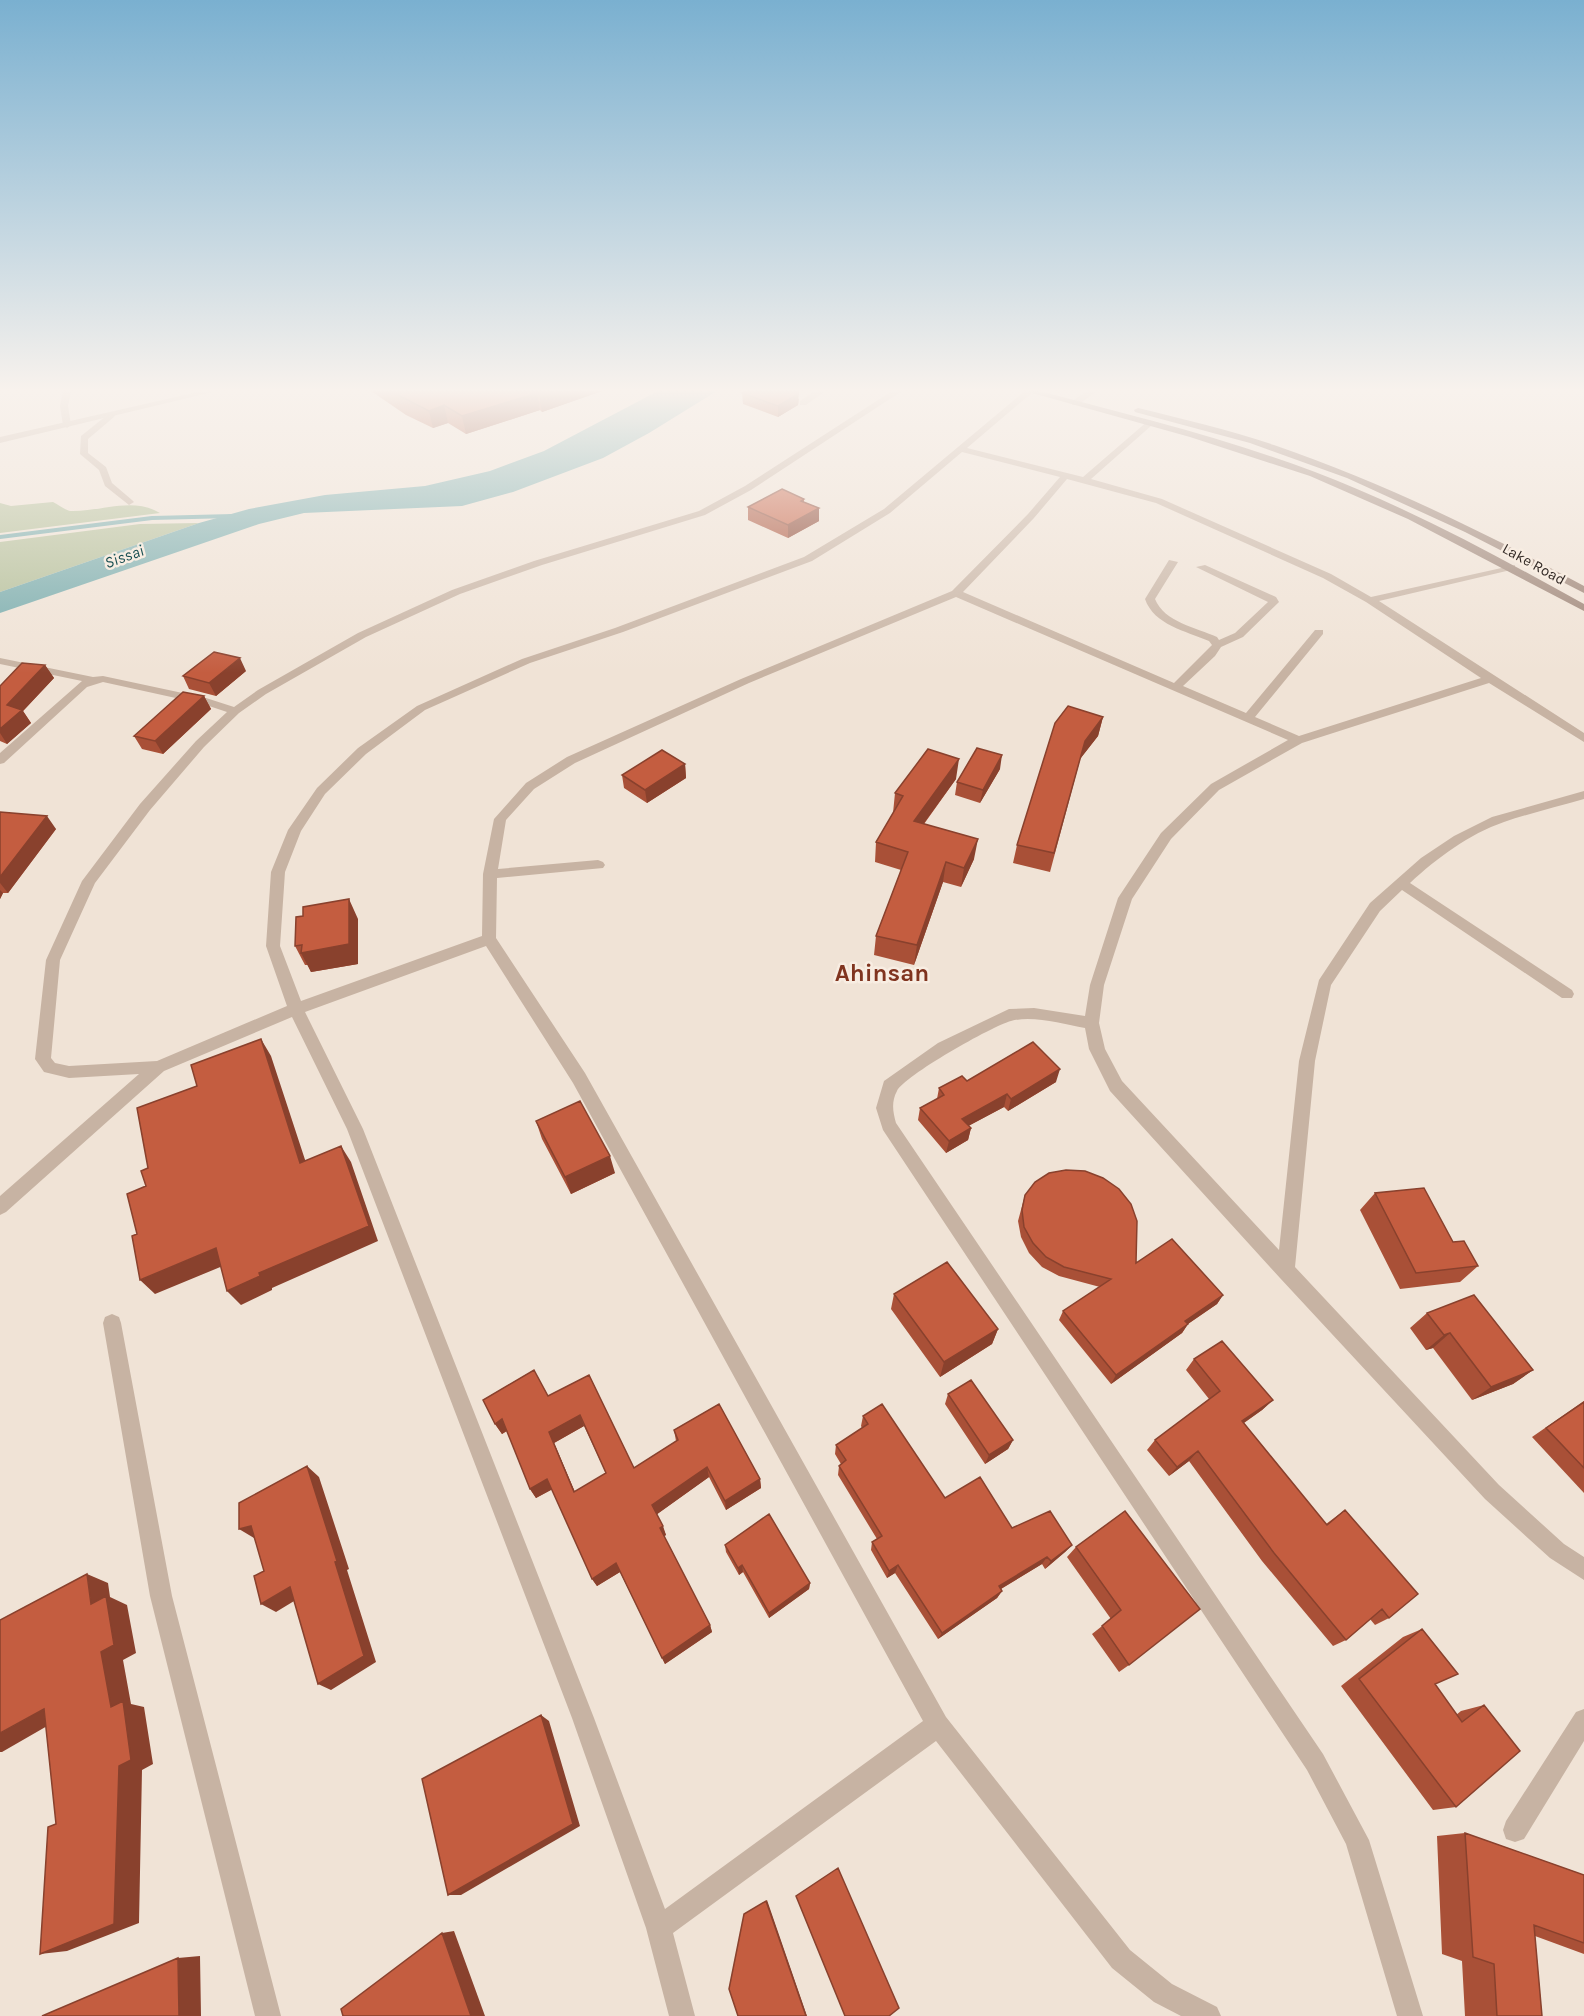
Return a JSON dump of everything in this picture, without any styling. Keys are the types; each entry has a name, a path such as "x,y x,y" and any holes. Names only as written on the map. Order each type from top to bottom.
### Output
{"main road":[{"name":"Lake Road","path":"1339,485 1429,525 1584,608"},
{"name":"Lake Road","path":"1370,485 1449,520 1584,590"}],"street":[{"path":"110,485 129,502"},
{"path":"158,1068 69,1072 50,1068 43,1059 53,960 89,881 145,807 200,744 235,711 262,692 362,635 456,592 538,563 702,513 753,485"},
{"path":"682,2016 659,1928 583,1718 355,1129 296,1009 273,946 278,872 295,830 321,791 362,751 421,708 526,661 619,630 808,559 887,511 918,485"},
{"path":"1057,485 1031,516 956,593 745,681 571,760 530,786 500,819 490,874 489,939 579,1078 939,1725 1121,1959 1163,1993 1208,2016"},
{"path":"1099,485 1159,501 1327,576 1370,600 1490,680 1584,738"},
{"path":"1173,562 1150,599 1151,606 1154,611 1165,618 1213,639 1217,645"},
{"path":"1175,688 1211,654 1217,645 1239,635 1274,602 1272,599 1201,567"},
{"path":"1370,600 1511,567"},
{"path":"956,593 1298,740"},
{"path":"1247,719 1319,632"},
{"path":"0,661 194,698 235,711"},
{"path":"0,760 83,685 93,680"},
{"path":"1490,680 1298,740 1215,787 1166,836 1125,898 1097,985 1091,1023 1097,1049 1116,1086 1492,1492 1557,1551 1584,1569"},
{"path":"1286,1272 1307,1061 1324,984 1375,908 1426,861 1459,839 1497,820 1584,795"},
{"path":"490,874 598,866"},
{"path":"1401,883 1567,994"},
{"path":"0,1207 158,1068 296,1009 489,939"},
{"path":"1091,1023 1034,1014 1009,1015 943,1047 890,1086 884,1108 889,1125 1314,1762 1357,1840 1410,2016"},
{"path":"112,1323 160,1596 268,2016"},
{"path":"1515,1830 1584,1720"},
{"path":"659,1928 939,1725"}],"green space":[{"path":"53,502 70,511 127,505 149,508 160,513 0,533 0,503 11,506"},
{"path":"199,523 0,592 0,542 140,524"}],"water":[{"name":"Sissai","path":"531,485 462,506 304,513 259,524 0,613 0,592 199,523 249,509 325,495 425,486"}],"building":[{"path":"782,489 804,499 801,501 819,508 788,525 748,507"},
{"path":"214,652 240,658 209,683 183,676"},
{"path":"22,663 45,665 7,705 22,710 0,729 0,686"},
{"path":"183,692 204,696 155,741 134,736"},
{"path":"1068,706 1103,717 1085,741 1054,853 1017,845 1055,723"},
{"path":"977,748 1002,755 983,790 957,782"},
{"path":"928,749 959,759 914,821 978,839 964,868 946,862 917,945 876,936 908,852 876,842 903,796 895,793"},
{"path":"662,750 685,764 645,790 622,775"},
{"path":"0,812 47,816 0,877"},
{"path":"349,899 349,944 301,953 302,945 295,946 296,917 303,916 303,907"},
{"path":"261,1039 300,1163 341,1146 369,1226 259,1273 260,1276 227,1291 216,1248 140,1280 132,1236 137,1234 127,1194 146,1186 141,1171 148,1168 137,1108 197,1086 191,1065"},
{"path":"1033,1042 1060,1069 1011,1099 1007,1094 962,1119 971,1128 949,1141 920,1108 944,1095 939,1088 962,1076 967,1081"},
{"path":"580,1101 610,1156 565,1177 536,1121"},
{"path":"1066,1170 1085,1171 1103,1178 1119,1189 1131,1204 1137,1221 1136,1263 1172,1239 1223,1295 1185,1321 1188,1324 1116,1375 1063,1311 1111,1279 1064,1267 1046,1257 1033,1243 1024,1227 1022,1210 1025,1195 1035,1182 1049,1173"},
{"path":"1424,1188 1453,1242 1464,1241 1478,1266 1416,1273 1375,1193"},
{"path":"947,1262 998,1329 944,1362 894,1294"},
{"path":"1474,1295 1533,1370 1491,1387 1450,1333 1444,1335 1427,1313"},
{"path":"1222,1341 1273,1400 1242,1421 1327,1525 1345,1510 1418,1594 1389,1618 1382,1609 1346,1640 1274,1553 1198,1451 1177,1467 1155,1440 1220,1391 1194,1359"},
{"path":"534,1370 548,1396 589,1375 634,1468 678,1440 674,1430 719,1404 760,1479 725,1501 707,1467 652,1505 663,1526 660,1528 710,1625 662,1658 616,1563 592,1579 547,1479 530,1489 502,1419 495,1424 483,1400","holes":["580,1415 606,1473 574,1492 549,1432"]},
{"path":"971,1380 1013,1440 989,1455 948,1394"},
{"path":"1584,1402 1584,1468 1546,1428"},
{"path":"882,1404 945,1498 980,1477 1012,1528 1050,1511 1072,1545 1051,1561 1047,1557 999,1586 1002,1591 942,1633 898,1565 889,1571 872,1542 882,1536 839,1466 846,1460 836,1445 868,1424 863,1416"},
{"path":"307,1466 364,1656 318,1684 290,1587 261,1604 254,1576 264,1571 251,1526 239,1529 239,1503"},
{"path":"1125,1511 1200,1609 1129,1665 1102,1626 1121,1610 1076,1547"},
{"path":"769,1514 810,1583 769,1613 742,1565 738,1568 725,1545"},
{"path":"87,1574 91,1604 106,1596 114,1645 101,1652 111,1707 123,1701 131,1760 119,1766 114,1924 40,1954 48,1827 56,1824 44,1709 0,1733 0,1620"},
{"path":"1422,1629 1458,1674 1435,1684 1462,1722 1484,1705 1520,1751 1456,1807 1359,1679"},
{"path":"541,1715 573,1824 448,1895 422,1779"},
{"path":"1465,1833 1584,1875 1584,1943 1534,1925 1542,2016 1497,2016 1494,1964 1473,1957"},
{"path":"838,1868 899,2008 889,2016 845,2016 796,1896"},
{"path":"766,1901 806,2016 738,2016 729,1989 744,1914"},
{"path":"442,1933 471,2016 343,2016 341,2009"},
{"path":"178,1958 179,2016 42,2016"}],"waterway":[{"path":"0,537 152,518 233,516"}],"district":[{"name":"Ahinsan","path":"882,973"}]}
